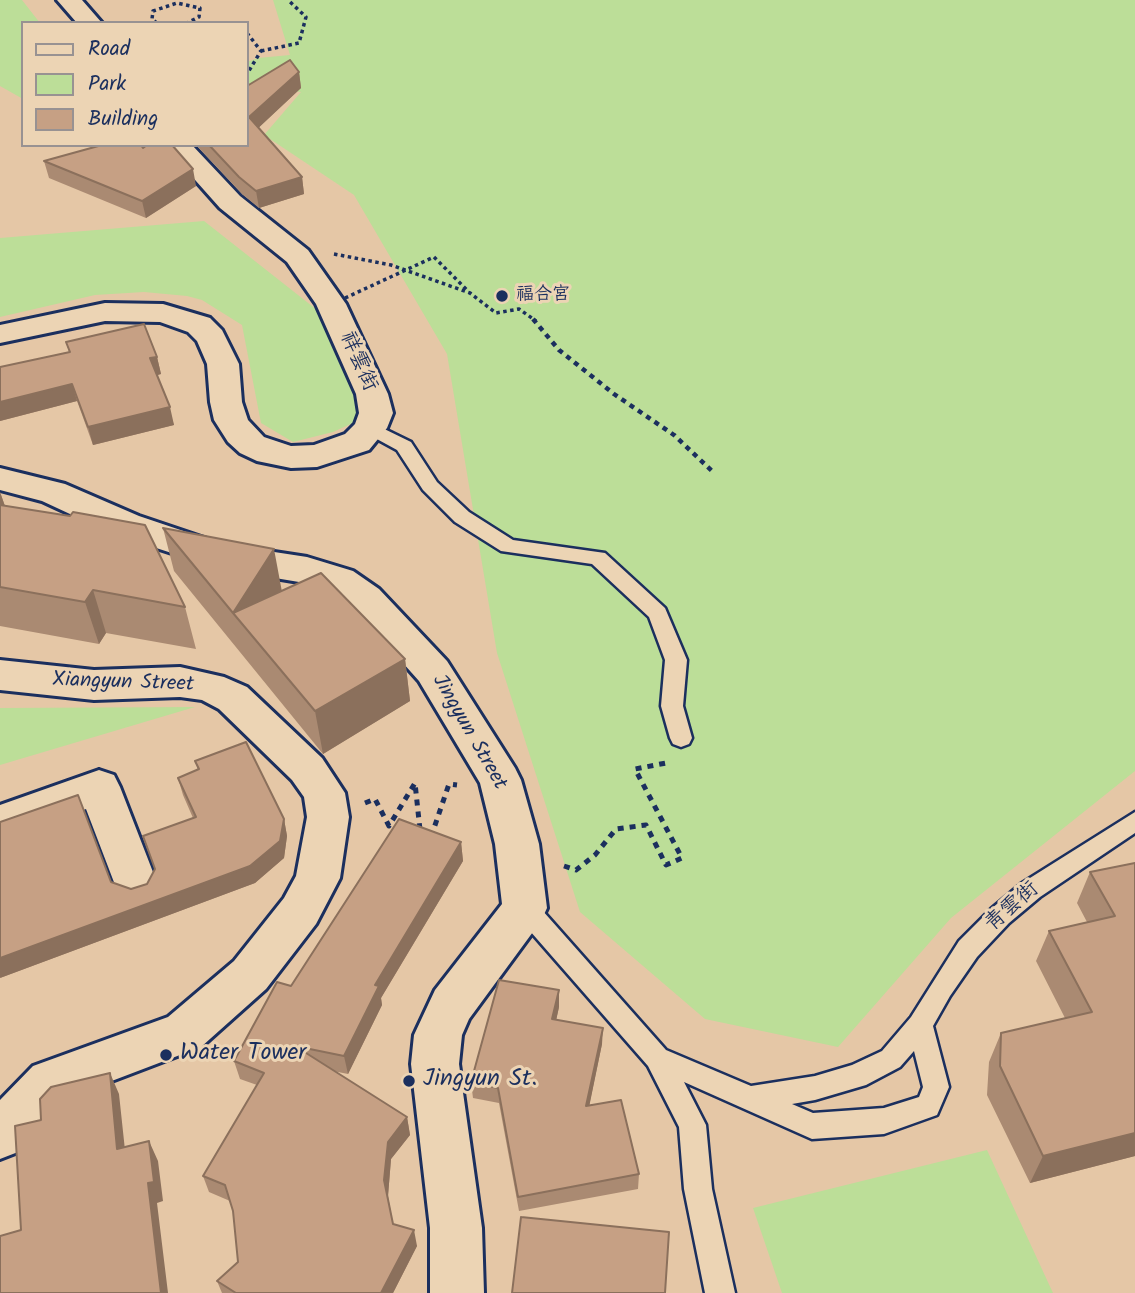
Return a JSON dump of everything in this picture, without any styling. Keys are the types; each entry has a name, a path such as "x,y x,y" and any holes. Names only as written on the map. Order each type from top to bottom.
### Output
{"street":[{"path":"69,0 88,21"},
{"name":"祥雲街","path":"179,147 230,202 298,256 331,304 372,394 376,413 370,428"},
{"path":"0,334 105,312 163,313 198,326 211,337 223,365 226,402 231,420 240,434 252,445 268,453 291,457 317,456 357,442 370,428"},
{"name":"Jingyun Street","path":"0,479 53,492 126,524 221,556 307,570 340,579 366,598 433,671 500,780 517,844 525,908"},
{"name":"Xiangyun Street","path":"0,676 94,685 180,682 210,687 233,698 307,769 324,793 328,817 318,878 300,911 250,975 184,1031 50,1082 0,1135"},
{"path":"0,822 99,788 135,885"},
{"path":"457,1293 456,1228 435,1063 438,1035 452,1005 525,908"}],"lane":[{"path":"370,428 404,446 430,486 462,517 508,546 598,558 658,613 676,660 672,706 681,738"},
{"name":"青雲街","path":"749,1099 815,1088 857,1076 891,1059 920,1025 968,949 1000,916 1031,890 1135,821"},
{"path":"525,908 657,1058 692,1125 698,1189 720,1293"},
{"path":"657,1058 812,1126 884,1121 928,1105 936,1087 920,1025"}],"path":[{"path":"248,72 261,51 299,43 306,17 288,0"},
{"path":"154,21 152,19 153,11 177,1 200,8 199,17 193,21"},
{"path":"248,34 261,51"},
{"path":"340,253 391,265 470,293"},
{"path":"345,298 434,257 470,293 496,313 519,309 539,323 559,349 614,394 674,435 712,471"}],"green space":[{"path":"0,0 22,0 38,21 21,21 21,98 0,86"},
{"path":"273,0 1135,0 1135,771 951,918 838,1047 705,1019 580,912 497,653 447,354 354,195 264,135 301,92 248,86 248,62 290,55"},
{"path":"204,221 326,317 354,381 364,418 333,432 293,442 261,423 242,325 202,300 144,292 95,295 0,317 0,238"},
{"path":"195,707 0,765 0,708"},
{"path":"987,1150 1053,1293 782,1293 753,1208"}],"building":[{"path":"290,60 299,72 249,117 302,177 256,191 211,147 248,147 248,85"},
{"path":"95,147 174,147 193,169 142,201 44,161"},
{"path":"144,324 157,357 150,358 170,407 88,427 72,384 0,402 0,367 70,352 66,342"},
{"path":"0,505 70,516 73,512 145,525 185,607 93,590 85,602 0,587"},
{"path":"163,528 274,549 233,613"},
{"path":"321,573 405,659 315,711 233,613"},
{"path":"246,742 284,819 280,841 250,866 0,958 0,822 78,795 111,882 131,889 147,884 155,869 143,836 196,817 178,778 199,769 195,761"},
{"path":"399,819 461,842 375,985 379,986 344,1056 295,1046 407,1117 388,1142 384,1180 393,1224 414,1230 381,1293 236,1293 217,1281 238,1262 233,1211 225,1185 203,1176 264,1073 234,1061 277,982 291,986"},
{"path":"1135,863 1135,1133 1043,1156 1000,1066 1001,1033 1092,1012 1049,931 1115,916 1090,872"},
{"path":"499,980 559,990 552,1019 603,1028 586,1106 621,1100 639,1174 518,1197 498,1088 471,1082"},
{"path":"110,1073 117,1149 149,1141 154,1182 148,1183 161,1293 0,1293 0,1236 21,1230 15,1126 41,1120 40,1099 51,1087"},
{"path":"521,1217 669,1232 665,1293 512,1293"}],"place":[{"name":"福合宮","path":"502,296"},
{"name":"Water Tower","path":"166,1055"},
{"name":"Jingyun St.","path":"409,1081"}]}
